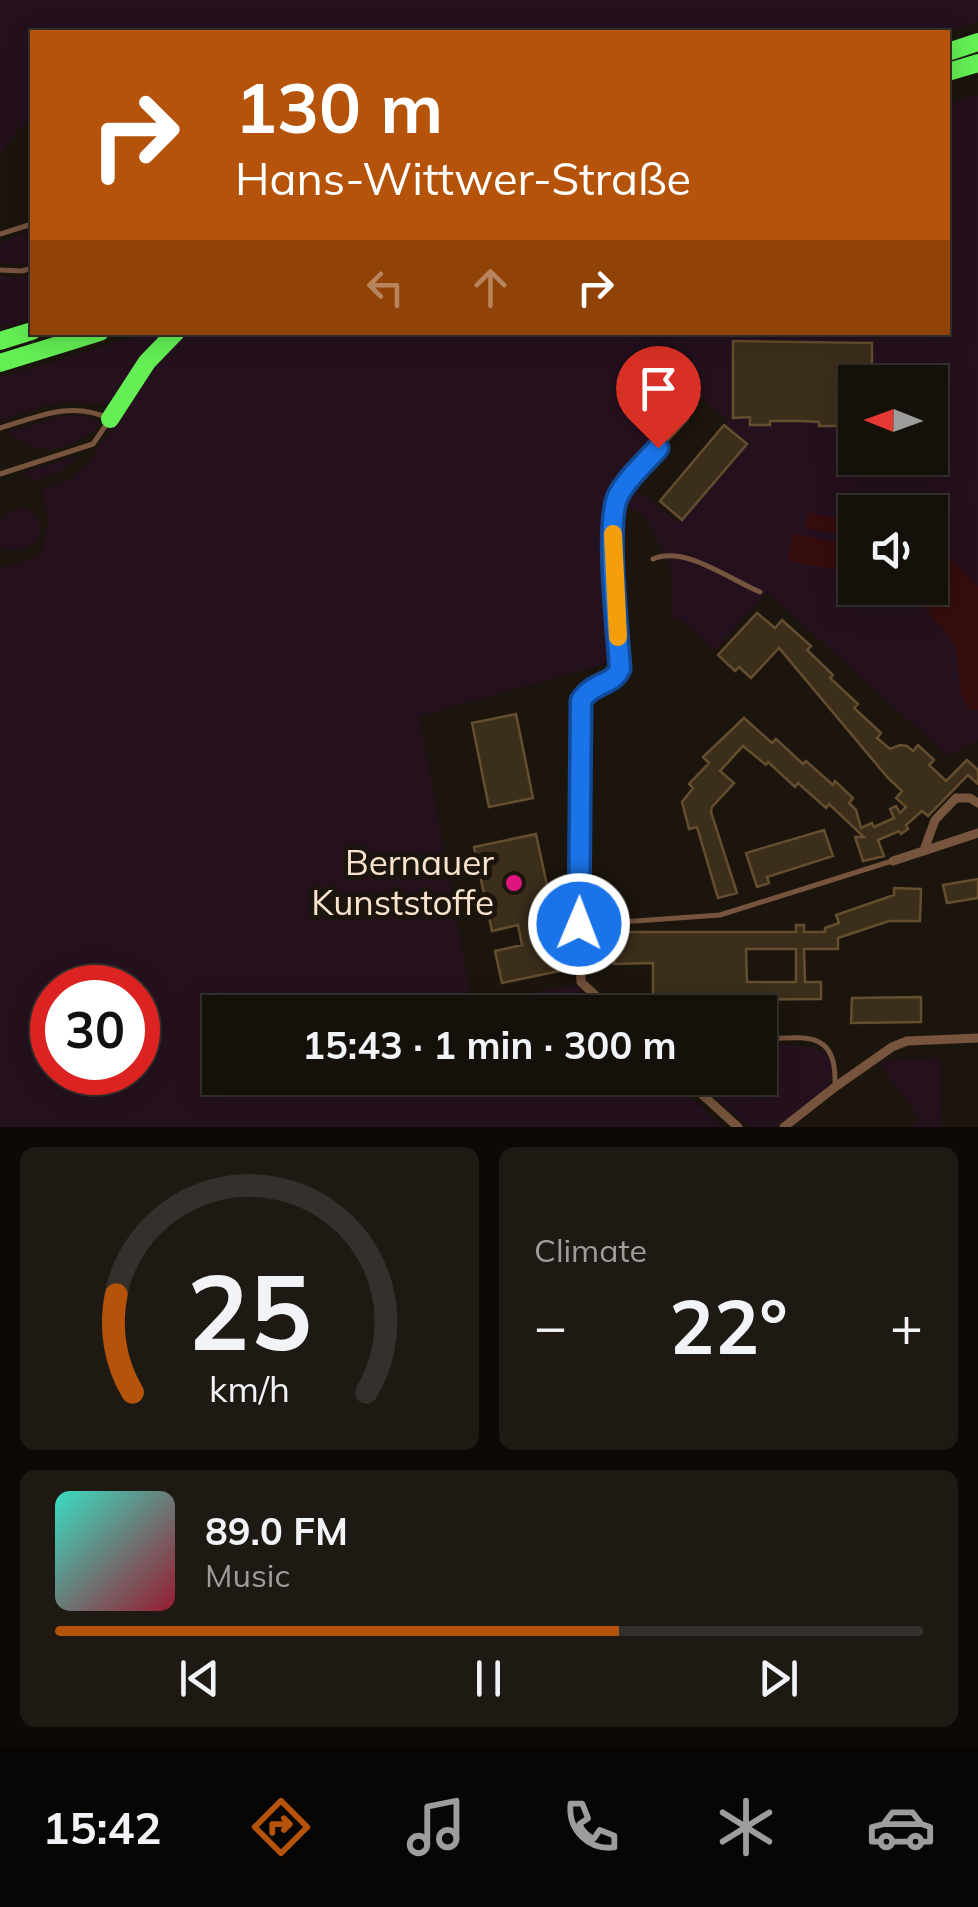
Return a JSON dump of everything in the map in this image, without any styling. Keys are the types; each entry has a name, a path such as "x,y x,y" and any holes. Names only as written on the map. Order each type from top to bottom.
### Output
{"highway":[{"path":"950,51 978,42"},
{"path":"950,71 978,63"},
{"path":"0,341 30,332"},
{"path":"0,363 90,335"},
{"path":"110,419 147,362 173,335"}],"street":[{"path":"595,995 581,982 581,701 589,690 613,679 620,669 614,576 615,503 619,493 685,417"},
{"path":"924,850 935,820 956,798 970,798 978,803"},
{"path":"894,861 978,833"},
{"path":"784,1127 892,1047 907,1041 978,1038"},
{"path":"703,1095 738,1127"}],"lane":[{"path":"0,234 30,225"},
{"path":"0,270 30,269"},
{"path":"0,428 76,408 110,419 94,444 0,474"},
{"path":"652,559 680,556 760,592"},
{"path":"579,924 720,915 894,861"},
{"path":"777,1039 800,1038 828,1048 834,1056 834,1088"}],"shaded area":[{"path":"0,0 978,0 978,22 950,30 30,30 30,124 18,128 0,156"},
{"path":"978,95 978,586 948,555 948,495 838,495 838,605 924,605 956,646 960,690 968,709 978,711 978,740 948,756 767,592 714,651 682,621 672,618 671,567 645,516 623,504 634,488 679,523 747,444 724,425 727,420 691,389 608,494 608,569 615,661 419,716 471,995 202,995 202,1095 689,1095 723,1127 0,1127 0,568 42,555 48,521 43,490 66,481 88,464 160,353 181,335 950,335 950,103"},
{"path":"30,232 30,263 0,262 0,244"},
{"path":"30,274 30,319 0,328 0,275 14,278"},
{"path":"140,335 164,335 113,400 100,404 56,403 0,420 0,378"},
{"path":"71,414 87,416 99,425 79,441 54,449 33,447 6,432"},
{"path":"79,456 59,472 36,481 22,475 23,472"},
{"path":"25,507 38,522 37,539 23,549 0,549 0,522 8,512"},
{"path":"808,512 838,519 838,534 805,528"},
{"path":"793,534 838,543 838,570 788,561"},
{"path":"948,555 978,586 978,711 968,709 960,690 956,646 924,607 948,605"},
{"path":"575,985 586,995 518,995"},
{"path":"777,1044 825,1051 831,1063 831,1085 776,1127 749,1127 712,1095 777,1095"},
{"path":"941,1058 942,1127 910,1127 921,1119 881,1066 882,1061"}],"building":[{"path":"733,341 872,343 872,365 838,365 837,426 803,421 750,425 750,417 733,418"},
{"path":"724,425 747,444 682,520 660,501"},
{"path":"757,613 775,628 782,620 811,646 807,650 858,704 854,708 881,733 877,738 890,749 900,745 913,751 918,745 934,760 929,765 946,781 967,760 978,770 978,784 968,775 928,816 922,811 901,834 899,831 878,840 884,856 863,861 855,837 864,837 829,804 826,808 798,783 795,787 743,746 720,771 734,783 711,812 737,893 718,898 697,827 689,829 682,802 693,788 689,784 709,763 703,757 744,718 772,743 776,739 803,764 806,761 833,785 835,781 853,798 849,803 856,810 861,828 894,818 890,809 896,806 900,813 906,807 896,798 902,791 779,648 751,678 739,667 735,671 718,655"},
{"path":"516,714 533,798 489,807 472,723"},
{"path":"824,830 833,856 767,877 769,883 757,887 746,853"},
{"name":"Bernauer Kunststoffe","path":"536,834 554,918 531,923 535,942 557,938 564,970 502,983 495,951 522,945 518,925 492,931 474,847"},
{"path":"978,879 978,898 947,903 943,885"},
{"path":"894,888 921,889 920,921 889,921 838,938 838,949 804,949 805,982 821,982 821,999 653,995 653,963 614,964 614,932 796,932 796,925 804,925 804,932 825,932 825,928 839,923 836,915 894,895","holes":["746,949 796,949 796,982 747,982"]},
{"path":"921,997 921,1022 851,1023 852,998"}],"slow traffic":[{"path":"613,534 618,637"}],"place":[{"name":"Bernauer Kunststoffe","path":"514,883"}],"route":[{"path":"579,924 581,701 589,690 613,679 620,669 614,576 615,503 619,493 658,448"}]}
